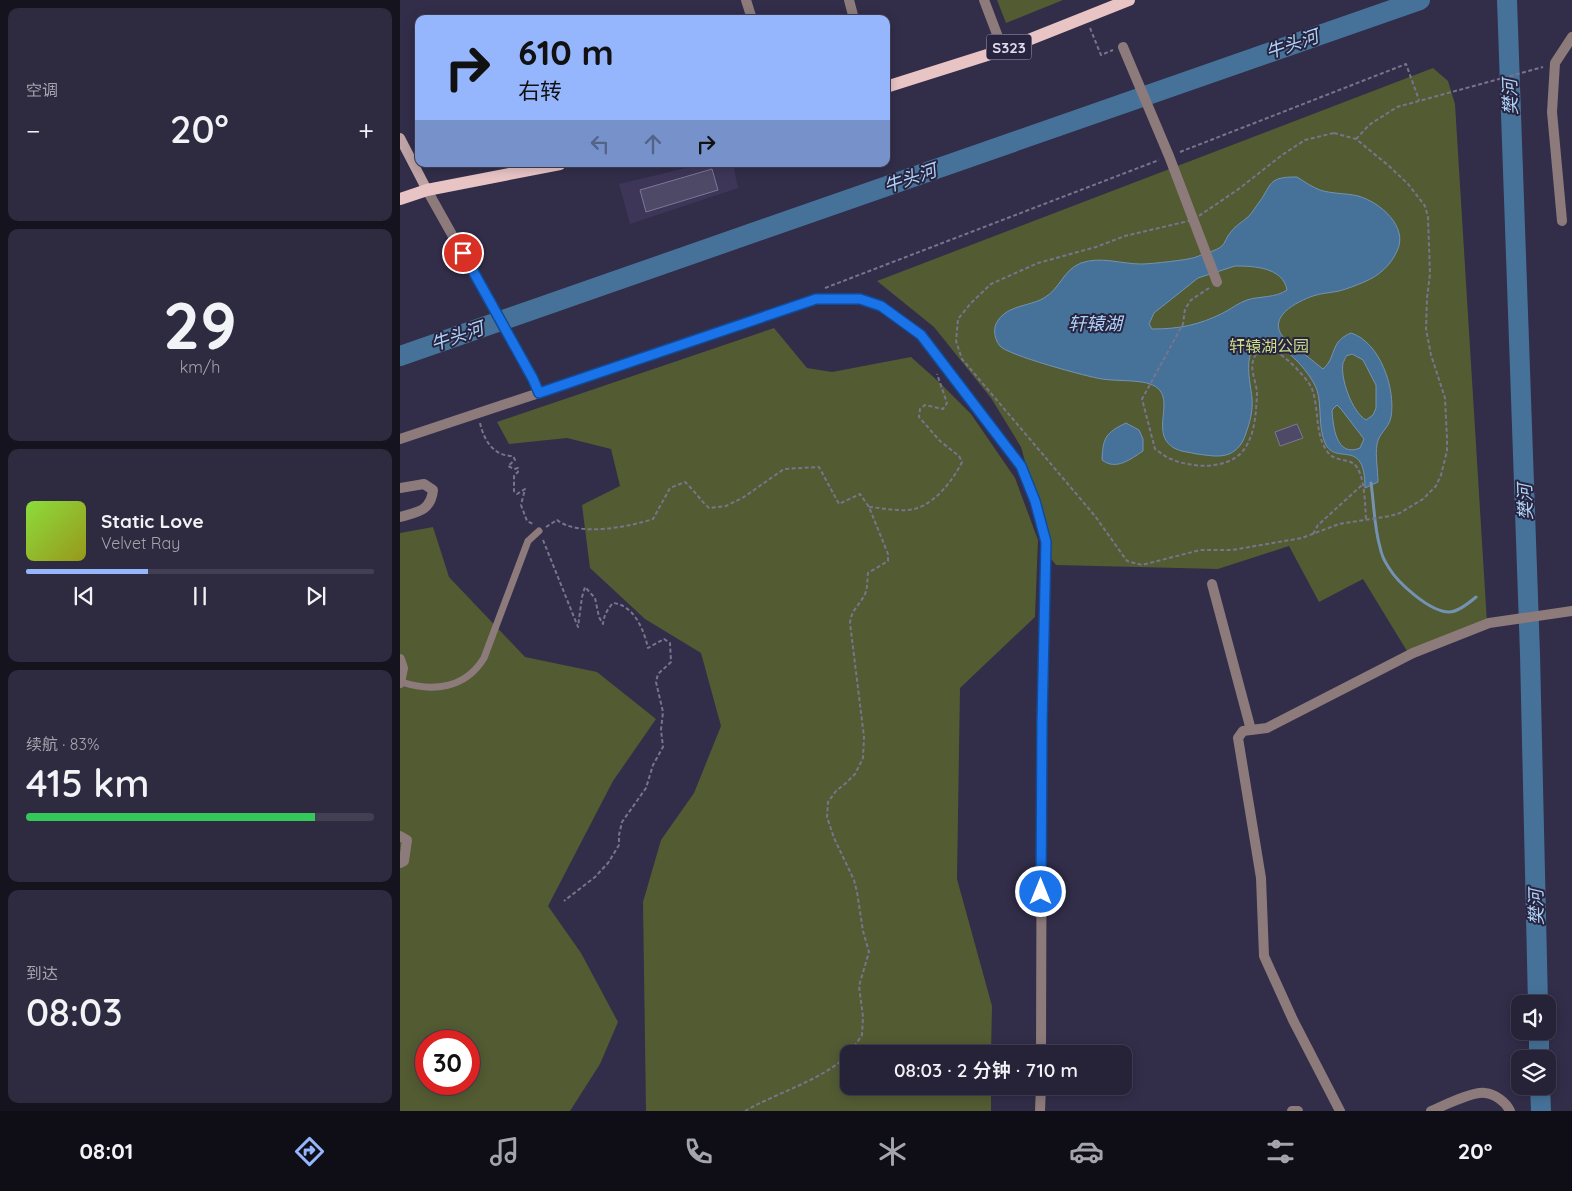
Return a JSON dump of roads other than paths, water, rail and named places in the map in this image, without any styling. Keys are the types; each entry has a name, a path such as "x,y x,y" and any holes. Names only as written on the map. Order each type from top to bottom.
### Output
{"main road":[{"name":"S323","path":"890,86 1003,50 1129,0"},
{"path":"400,138 415,167"},
{"path":"415,167 427,190"},
{"path":"400,199 427,190 545,167"}],"street":[{"path":"746,0 751,15"},
{"path":"849,0 853,15"},
{"path":"984,0 1003,50"},
{"path":"1562,222 1552,112 1555,63 1572,37"},
{"path":"1123,47 1169,156 1217,282"},
{"path":"427,190 533,379 539,393"},
{"path":"400,439 816,299 860,299 881,306 921,335 1021,466 1035,501 1046,542 1042,722 1041,1045"},
{"path":"400,488 424,484 433,490 432,499 424,510 400,517"},
{"path":"1212,584 1251,730"},
{"path":"1340,1111 1293,1020 1264,956 1261,878 1238,738 1243,731 1267,728 1413,653 1489,623 1572,611"},
{"path":"400,659 403,668 400,682"},
{"path":"400,836 407,840 404,861 400,863"},
{"path":"1431,1111 1459,1099 1484,1092 1506,1102 1510,1111"},
{"path":"1040,1111 1041,1095"},
{"path":"1292,1111 1298,1111"}],"lane":[{"path":"400,682 430,688 443,686 461,681 478,668 484,658 528,541 539,530"}],"water":[{"name":"轩辕湖","path":"1285,177 1297,177 1320,190 1366,199 1390,217 1399,233 1400,242 1397,251 1388,265 1379,273 1369,280 1349,288 1316,295 1299,302 1286,311 1279,323 1279,330 1283,337 1323,369 1330,360 1339,341 1351,333 1361,338 1378,356 1388,380 1392,406 1390,421 1377,444 1378,482 1365,488 1364,472 1360,462 1355,457 1330,450 1323,437 1317,390 1313,382 1293,357 1275,344 1258,341 1253,347 1249,361 1252,403 1247,429 1238,448 1229,454 1217,456 1179,450 1166,441 1163,432 1164,401 1161,393 1155,386 1142,382 1102,379 1065,370 1017,355 998,344 995,330 1000,318 1017,307 1044,298 1054,290 1075,266 1096,260 1134,264 1169,262 1192,258 1213,251 1222,246 1236,226 1250,215 1274,181","holes":["1235,266 1266,269 1274,272 1284,282 1287,290 1273,296 1247,300 1214,317 1197,323 1180,327 1152,329 1149,324 1154,313 1198,278","1352,354 1363,360 1376,385 1376,408 1373,415 1366,420 1356,410 1345,386 1343,363 1346,356","1337,405 1364,439 1360,448 1352,450 1346,449 1341,445 1335,432 1332,410"]},
{"path":"1126,423 1139,430 1143,439 1143,451 1123,463 1107,463 1102,460 1104,441 1109,433"}],"waterway":[{"name":"牛头河","path":"400,356 1420,0"},
{"name":"樊河","path":"1507,0 1530,654 1538,995"},
{"path":"1371,483 1375,523 1383,558 1399,581 1415,596 1441,611 1449,612 1456,610 1476,597"},
{"name":"樊河","path":"1539,1040 1539,1050"},
{"name":"樊河","path":"1540,1095 1541,1111"}],"park label":[{"name":"轩辕湖公园","path":"1269,346"}]}
